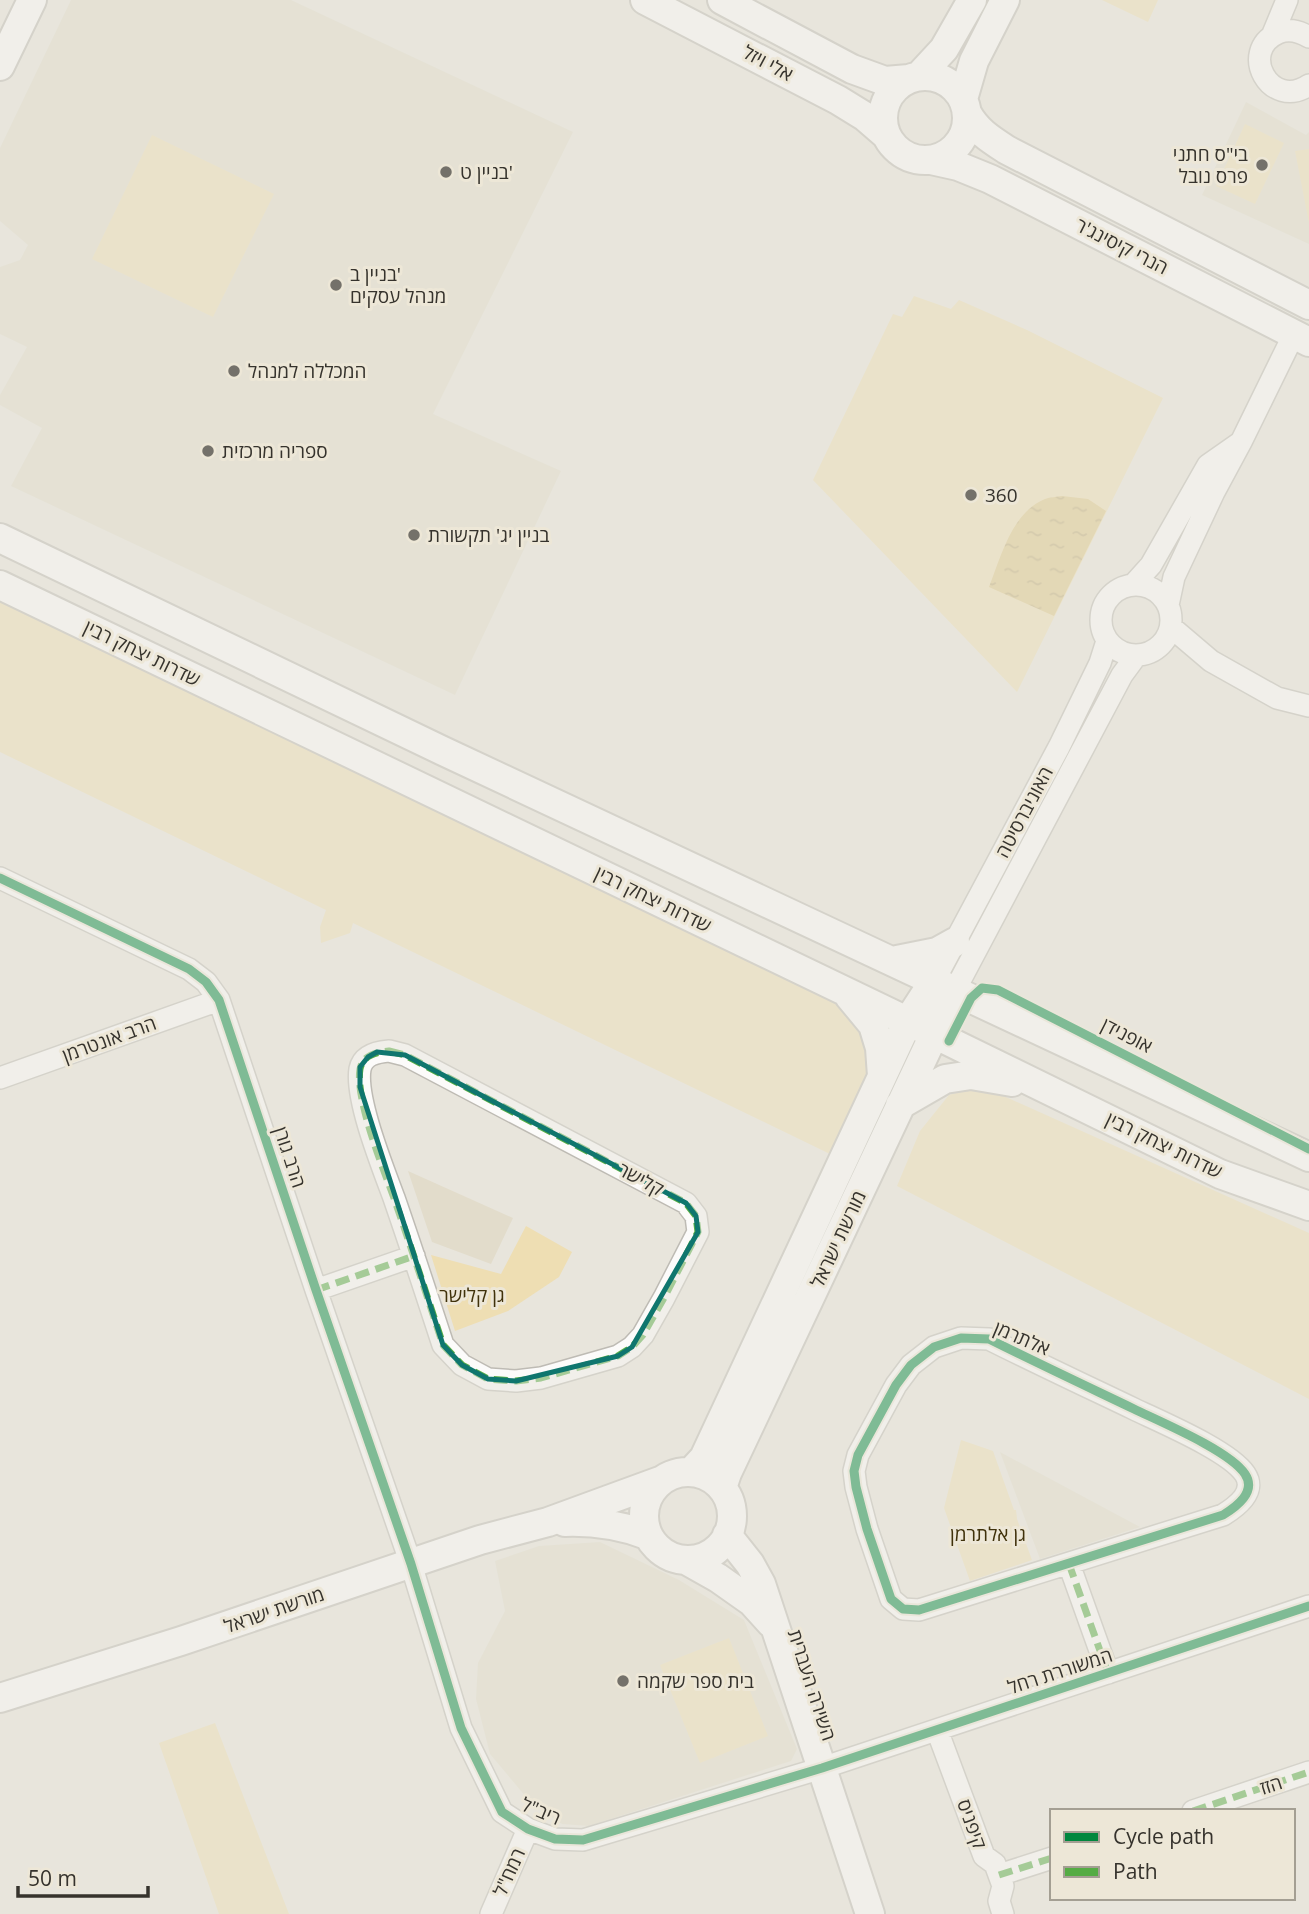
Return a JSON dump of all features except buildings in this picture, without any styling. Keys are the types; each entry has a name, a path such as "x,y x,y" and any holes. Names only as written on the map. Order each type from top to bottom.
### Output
{"street":[{"path":"0,66 32,0"},
{"name":"אלי ויזל","path":"645,0 838,100 864,116 886,135"},
{"name":"אלי ויזל","path":"722,0 852,69 885,81 914,78"},
{"path":"972,0 944,49 914,78 894,88 888,97 883,117 886,135 895,147 907,156 931,160 945,155 962,137 967,123 965,106 974,61 1005,0"},
{"path":"1272,36 1287,0"},
{"path":"1297,0 1309,35"},
{"path":"1309,35 1290,30 1272,36 1264,44 1259,65 1263,77 1270,85 1280,90 1290,92 1309,85"},
{"path":"914,78 931,76 946,82 957,91 965,106"},
{"name":"הנרי קיסינג'ר","path":"965,106 974,125 987,138 1007,150 1309,305"},
{"name":"הנרי קיסינג'ר","path":"931,160 958,166 990,179 1301,338"},
{"path":"1168,605 1174,577 1214,492 1301,338"},
{"path":"1133,585 1151,565 1208,465 1242,440"},
{"path":"1208,465 1214,492"},
{"path":"0,538 443,751 1309,1157"},
{"name":"שדרות יצחק רבין","path":"0,585 908,1021 1220,1174 1309,1206"},
{"path":"1133,585 1144,586 1162,596 1168,605 1171,627 1158,648 1136,656 1115,649 1107,640 1101,623 1105,604 1116,591 1133,585"},
{"path":"1171,627 1211,661 1277,698 1309,706"},
{"name":"האוניברסיטה","path":"945,986 955,942 1059,747 1100,663 1107,640"},
{"path":"1158,648 1211,661"},
{"name":"האוניברסיטה","path":"945,986 1122,675 1136,656"},
{"name":"הרב גורן","path":"0,878 189,969 206,982 219,1000 411,1564"},
{"path":"892,961 937,952 955,942"},
{"name":"מורשת ישראל","path":"691,1472 704,1458 908,1021 945,986"},
{"name":"מורשת ישראל","path":"722,1488 934,1034 945,986"},
{"path":"845,991 873,1025 880,1048 883,1076"},
{"name":"הרב אונטרמן","path":"0,1078 219,1000"},
{"name":"קלישר","path":"389,1051 405,1055 686,1203 696,1216 698,1231 643,1335 632,1347 618,1356 541,1378 516,1381 488,1379 462,1365 443,1345 414,1256 370,1130 360,1087 360,1067 368,1057 377,1052 389,1051"},
{"path":"900,1105 945,1079 971,1075 1046,1088"},
{"path":"316,1290 414,1256"},
{"name":"אלתרמן","path":"961,1338 989,1339 1194,1438 1232,1461 1246,1475 1248,1488 1245,1498 1223,1515 1069,1564 919,1610 903,1609 891,1599 867,1529 854,1471 858,1455 896,1385 911,1365 934,1347 961,1338"},
{"path":"679,1472 691,1472 713,1479 729,1498 732,1510 731,1523 721,1545 699,1558 686,1560 663,1553 654,1545 644,1523 643,1511 646,1500 660,1481 679,1472"},
{"name":"מורשת ישראל","path":"0,1698 181,1641 480,1540 548,1522 660,1481"},
{"name":"מורשת ישראל","path":"548,1522 589,1521 622,1526 648,1535"},
{"name":"השירה העברית","path":"727,1535 750,1564 761,1584 870,1914"},
{"name":"השירה העברית","path":"686,1560 752,1602 775,1627"},
{"name":"ריב\"ל","path":"411,1564 461,1728 502,1812 528,1829 555,1839 583,1840 822,1768"},
{"path":"1069,1564 1108,1673"},
{"name":"המשוררת רחל","path":"822,1768 1309,1606"},
{"name":"קיפניס","path":"937,1730 984,1856 995,1864 1003,1886 999,1901 1003,1914"},
{"name":"הזז","path":"1199,1809 1309,1772"},
{"name":"רמח\"ל","path":"491,1914 528,1829"},
{"path":"999,1875 1050,1859"}],"highlighted area":[{"path":"377,1052 405,1055 686,1203 696,1216 698,1232 632,1347 618,1356 516,1381 488,1379 462,1365 443,1345 360,1087 360,1067 368,1057"}],"shaded area":[{"name":"המכללה למנהל","path":"71,0 291,0 573,132 433,414 561,471 455,695 11,486 42,428 0,405 0,395 27,347 0,334 0,267 20,260 28,245 0,221 0,148"},
{"name":"בי\"ס חתני פרס נובל","path":"1246,102 1306,135 1309,132 1309,244 1202,195"},
{"path":"408,1171 513,1218 491,1264 432,1242"},
{"path":"1000,1452 1140,1527 1040,1559"},
{"name":"בית ספר שקמה","path":"600,1542 679,1580 744,1620 797,1749 791,1761 589,1826 562,1824 532,1804 490,1754 476,1699 478,1663 505,1611 495,1561 539,1546"}],"green space":[{"path":"1102,0 1158,0 1148,22"},
{"path":"1245,124 1284,143 1255,204 1216,186"},
{"path":"152,135 274,194 213,317 92,259"},
{"path":"1309,149 1309,223 1295,151"},
{"name":"360","path":"914,296 951,309 959,300 1027,330 1163,398 1017,692 813,480 893,314 902,317"},
{"path":"0,602 835,998 867,1033 872,1065 830,1154 353,923 350,933 321,943 320,927 326,910 0,752"},
{"path":"970,1089 999,1094 1309,1233 1309,1399 897,1186 920,1131 949,1095"},
{"name":"גן קלישר","path":"526,1226 572,1252 559,1277 508,1311 455,1331 431,1255 501,1274"},
{"name":"גן אלתרמן","path":"961,1440 993,1451 1032,1560 970,1581 944,1508"},
{"path":"729,1638 768,1736 700,1763 660,1665"},
{"path":"215,1723 289,1914 219,1914 159,1743"}],"water":[{"path":"1062,496 1088,499 1106,511 1054,616 989,587 1003,549 1024,514 1045,499"}],"marked path":[{"path":"389,1051 405,1055 686,1203 696,1216 698,1232 643,1335 632,1347 618,1356 541,1378 516,1381 488,1379 462,1365 443,1345 371,1134 362,1098 360,1069 364,1060 379,1052 389,1051"},
{"path":"316,1290 414,1256"},
{"path":"1069,1564 1108,1673"},
{"path":"1199,1809 1309,1772"},
{"path":"999,1875 1050,1859"}],"cycle path":[{"path":"0,878 189,969 206,982 219,1000 411,1564 461,1728 502,1812 528,1829 555,1839 583,1840 822,1768 1309,1606"},
{"name":"אופנידן","path":"949,1041 971,998 982,988 998,990 1309,1149"},
{"path":"961,1338 989,1339 1194,1438 1237,1465 1248,1481 1247,1493 1223,1515 919,1610 903,1609 891,1599 867,1529 854,1471 858,1455 896,1385 911,1365 934,1347 961,1338"}],"place":[{"name":"בי\"ס חתני פרס נובל","path":"1262,165"},
{"name":"בניין ט'","path":"446,172"},
{"name":"בניין ב' מנהל עסקים","path":"336,285"},
{"name":"המכללה למנהל","path":"234,371"},
{"name":"ספריה מרכזית","path":"208,451"},
{"name":"360","path":"971,495"},
{"name":"בניין יג' תקשורת","path":"414,535"},
{"name":"בית ספר שקמה","path":"623,1681"}]}
